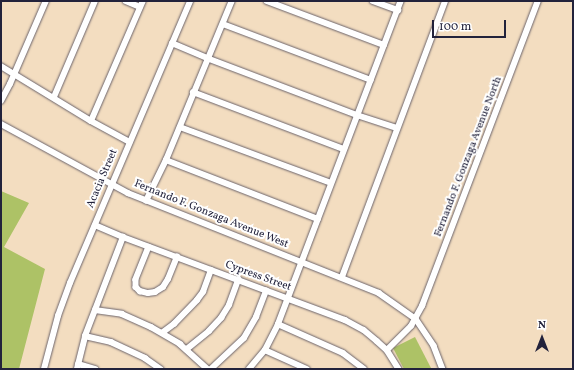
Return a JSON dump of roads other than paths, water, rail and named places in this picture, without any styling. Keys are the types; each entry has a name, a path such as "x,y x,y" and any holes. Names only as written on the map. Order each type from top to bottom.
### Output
{"street":[{"path":"1,101 15,74 46,1"},
{"path":"54,97 95,1"},
{"path":"91,121 142,4 126,1"},
{"name":"Acacia Street","path":"44,369 58,316 111,186 190,1"},
{"path":"146,201 166,160 207,58 232,1"},
{"path":"267,1 384,45"},
{"path":"374,1 398,10"},
{"path":"249,369 265,350 289,298 331,183 401,1"},
{"path":"342,278 445,1"},
{"name":"Fernando F. Gonzaga Avenue North","path":"416,319 448,242 538,1"},
{"path":"223,24 371,80"},
{"path":"172,43 207,58 358,115 397,128"},
{"path":"1,66 91,121 130,142"},
{"path":"193,92 344,149"},
{"name":"Fernando F. Gonzaga Avenue West","path":"1,124 111,186 379,293 416,319"},
{"path":"180,127 331,183"},
{"path":"166,160 318,219"},
{"name":"Cypress Street","path":"95,225 149,247 345,320 364,330 387,350 399,369"},
{"path":"95,369 78,367 85,336 123,237"},
{"path":"149,247 136,280 136,287 140,291 148,293 155,292 163,287 177,257"},
{"path":"162,332 174,324 197,300 203,292 211,270"},
{"path":"187,349 209,331 221,318 230,305 238,280"},
{"path":"211,369 244,338 256,317 266,291"},
{"path":"95,310 122,314 162,332 187,349 208,369"},
{"path":"387,350 416,319 434,346 443,369"},
{"path":"278,324 343,353 364,369"},
{"path":"85,336 111,342 145,358 161,369"},
{"path":"265,350 307,369"}]}
